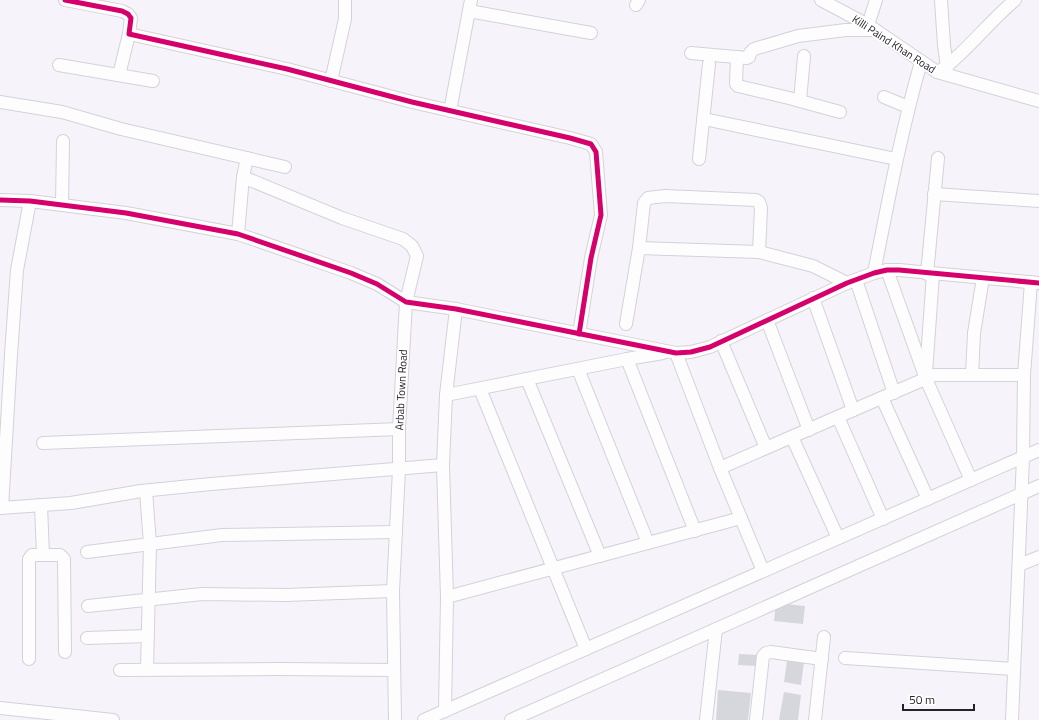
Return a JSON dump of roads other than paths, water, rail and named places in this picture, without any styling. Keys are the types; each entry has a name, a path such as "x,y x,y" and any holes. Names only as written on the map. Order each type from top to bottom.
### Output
{"street":[{"path":"65,0 122,11 131,18 129,34 119,75"},
{"path":"331,81 345,19 345,0"},
{"name":"Killi Paind Khan Road","path":"821,0 844,6 921,62 1039,101"},
{"path":"692,53 747,58 754,49 798,36 872,27 876,0"},
{"path":"941,0 942,70"},
{"path":"942,70 977,38 998,14 1015,0"},
{"path":"450,111 470,6 592,33"},
{"path":"129,34 287,69 412,102 591,144 596,152 601,215 591,258 579,334"},
{"path":"800,101 804,56"},
{"path":"737,57 736,85 840,112"},
{"path":"874,273 896,159 908,106 921,62"},
{"path":"699,159 710,64"},
{"path":"59,65 153,81"},
{"path":"884,97 908,106"},
{"path":"0,102 62,112 121,129 285,167"},
{"path":"704,119 896,159"},
{"path":"62,205 63,141"},
{"path":"238,234 243,178 247,158"},
{"path":"926,379 934,194 938,158"},
{"name":"Arbab Town Road","path":"243,178 342,218 403,239 412,246 417,256 406,302 399,429 399,469 393,591 395,720"},
{"path":"934,194 1039,202"},
{"path":"626,324 639,248 644,203 648,198 665,196 756,200 759,202 761,208 759,252"},
{"path":"0,200 30,201 126,213 238,234 351,273 377,284 406,302 456,309 673,353"},
{"path":"30,201 17,270 1,508 71,503 146,491 211,484 399,469 443,464"},
{"path":"639,248 759,252 813,266 851,281 894,392"},
{"path":"887,270 926,379 971,480"},
{"path":"446,395 627,359 691,352 710,347 851,281 887,270 1035,283 1024,376 1022,494 1012,720"},
{"path":"972,376 974,334 983,278"},
{"path":"813,298 853,410"},
{"path":"445,711 447,597 443,464 446,395 456,309"},
{"path":"767,320 809,430"},
{"path":"721,341 766,448"},
{"path":"673,353 763,571"},
{"path":"627,359 695,531"},
{"path":"578,369 648,543"},
{"path":"720,468 934,376 1024,376"},
{"path":"527,379 600,556"},
{"path":"480,389 586,649"},
{"path":"882,398 928,499"},
{"path":"838,417 883,519"},
{"path":"43,443 399,429"},
{"path":"792,437 838,538"},
{"path":"424,720 1039,450"},
{"path":"511,720 1039,486"},
{"path":"146,491 150,544 147,669"},
{"path":"42,505 43,555"},
{"path":"447,597 741,518"},
{"path":"87,552 222,535 396,532"},
{"path":"29,659 29,559 32,556 60,555 64,559 65,652"},
{"path":"1018,565 1039,557"},
{"path":"88,606 202,594 286,595 393,591"},
{"path":"706,720 716,629"},
{"path":"87,638 148,636"},
{"path":"815,720 824,637"},
{"path":"756,720 763,656 766,653 771,652 822,659"},
{"path":"845,658 1014,669"},
{"path":"120,670 394,670"},
{"path":"0,708 113,720"}]}
